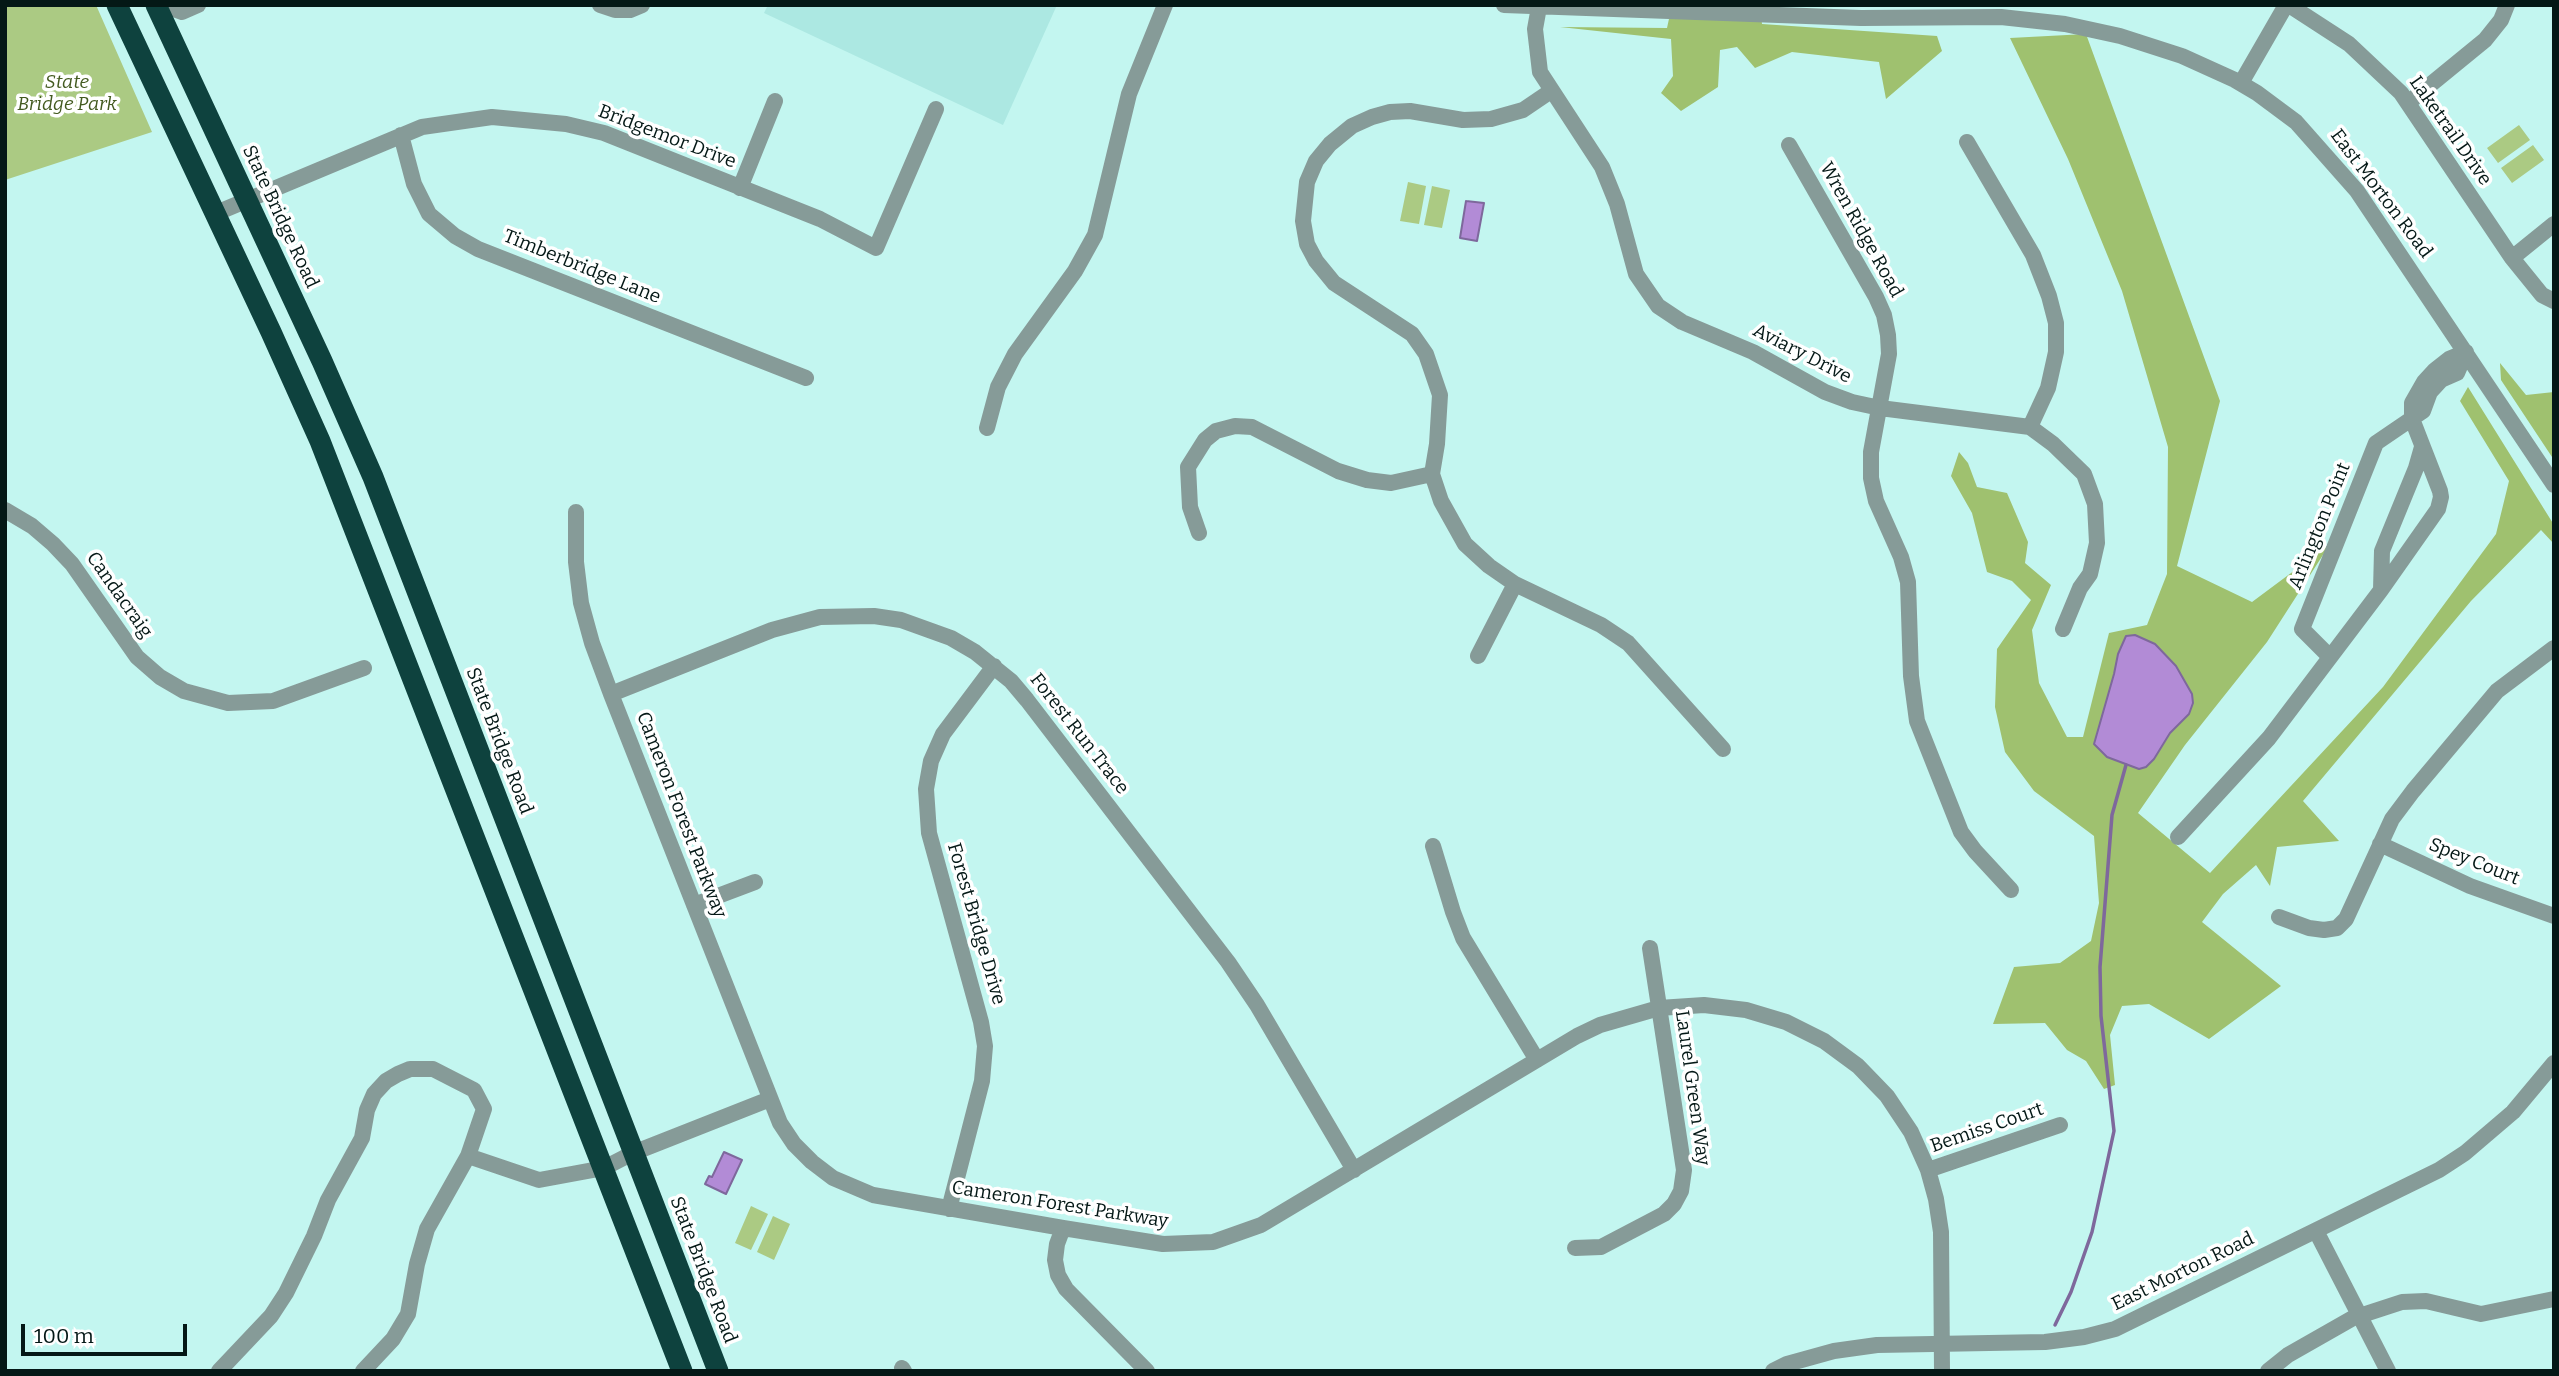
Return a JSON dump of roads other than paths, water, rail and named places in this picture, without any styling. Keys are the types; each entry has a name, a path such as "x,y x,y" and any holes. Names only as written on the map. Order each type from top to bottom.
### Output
{"highway":[{"path":"117,5 320,441 564,1067 596,1170 681,1371"},
{"name":"State Bridge Road","path":"156,5 373,477 718,1371"},
{"name":"State Bridge Road","path":"187,14 181,36 214,109 218,120 218,136"}],"street":[{"path":"163,5 187,14"},
{"path":"600,5 615,10 630,10 642,5"},
{"path":"987,428 998,387 1015,354 1075,271 1095,235 1129,94 1165,5"},
{"name":"East Morton Road","path":"1504,5 1990,17 2065,24 2120,36 2182,56 2241,83 2277,107 2314,140 2357,191 2554,485"},
{"path":"2241,83 2288,5"},
{"name":"Laketrail Drive","path":"2288,5 2349,44 2401,93 2512,258 2542,295 2554,301"},
{"path":"2408,103 2485,40 2501,20 2507,5"},
{"name":"Aviary Drive","path":"1539,7 1535,29 1540,72 1602,167 1618,204 1636,274 1658,306 1682,322 1753,352 1825,392 1853,402 1880,408 2030,427"},
{"path":"1551,91 1523,110 1490,119 1463,120 1410,111 1371,117 1352,127 1330,144 1316,161 1307,181 1303,221 1307,244 1316,261 1334,283 1412,334 1426,354 1440,395 1432,474 1441,501 1465,544 1489,566 1515,584 1601,625 1628,643 1723,749"},
{"path":"740,188 775,101"},
{"name":"Bridgemor Drive","path":"214,214 422,127 492,117 566,124 604,132 820,219 876,248 936,109"},
{"name":"Timberbridge Lane","path":"401,135 414,184 429,214 455,236 478,248 806,378"},
{"path":"1967,142 2033,256 2049,296 2056,323 2056,352 2048,388 2030,427 2053,444 2084,474 2095,504 2097,543 2090,574 2080,588 2063,629"},
{"name":"Wren Ridge Road","path":"1789,145 1884,314 1889,354 1871,452 1871,478 1876,501 1901,557 1908,582 1911,676 1917,720 1961,832 2011,890"},
{"path":"2512,258 2554,224"},
{"path":"2178,837 2269,737 2381,590 2440,504 2440,491 2413,419 2412,403 2424,382 2449,359 2466,352"},
{"name":"Arlington Point","path":"2329,657 2302,629 2303,622 2376,443 2404,422 2413,419"},
{"path":"1199,533 1190,507 1188,467 1205,440 1216,431 1235,426 1252,428 1292,445 1338,471 1367,480 1391,483 1432,474"},
{"path":"2381,590 2382,551 2412,479 2422,447"},
{"name":"Candacraig","path":"5,510 32,526 53,544 72,564 137,657 160,677 184,691 228,703 273,701 364,668"},
{"name":"Cameron Forest Parkway","path":"576,512 576,562 582,603 592,643 611,694 780,1123 794,1144 833,1178 873,1195 949,1209 1163,1244 1213,1242 1261,1225 1600,1025 1659,1008 1704,1005 1746,1010 1786,1022 1824,1041 1858,1066 1887,1096 1911,1132 1928,1170 1941,1232 1942,1371"},
{"path":"1478,656 1515,584"},
{"name":"Forest Run Trace","path":"611,694 791,616 874,616 901,620 951,638 994,666 1027,699 1228,962 1257,1005 1354,1170"},
{"path":"2279,917 2309,928 2337,928 2346,919 2392,819 2413,791 2497,691 2553,651"},
{"name":"Forest Bridge Drive","path":"949,1209 982,1081 985,1046 981,1022 929,833 926,789 931,761 943,734 994,666"},
{"name":"Spey Court","path":"2380,844 2470,886 2554,916"},
{"path":"1433,846 1453,912 1464,938 1537,1060"},
{"path":"694,905 755,882"},
{"name":"Laurel Green Way","path":"1575,1248 1601,1247 1664,1214 1681,1191 1684,1170 1650,948"},
{"name":"East Morton Road","path":"1773,1371 1833,1350 1877,1345 2045,1342 2084,1337 2115,1329 2439,1170 2465,1153 2513,1112 2554,1063"},
{"path":"219,1371 271,1316 286,1293 328,1200 362,1138 373,1094 386,1081 411,1069 433,1069 474,1090 484,1110 468,1156 427,1229 416,1264 408,1314 393,1339 363,1371"},
{"path":"468,1156 539,1180 596,1170 770,1100"},
{"name":"Bemiss Court","path":"1928,1170 2060,1125"},
{"path":"1063,1228 1055,1260 1058,1275 1066,1289 1147,1371"},
{"path":"2316,1231 2388,1371"},
{"path":"2268,1371 2288,1355 2359,1315 2402,1302 2426,1301 2481,1314 2554,1299"}],"waterway":[{"path":"2055,1325 2071,1292 2092,1232 2114,1131 2101,1016 2100,967 2112,815 2126,765"}],"park label":[{"name":"State Bridge Park","path":"67,94"}]}
